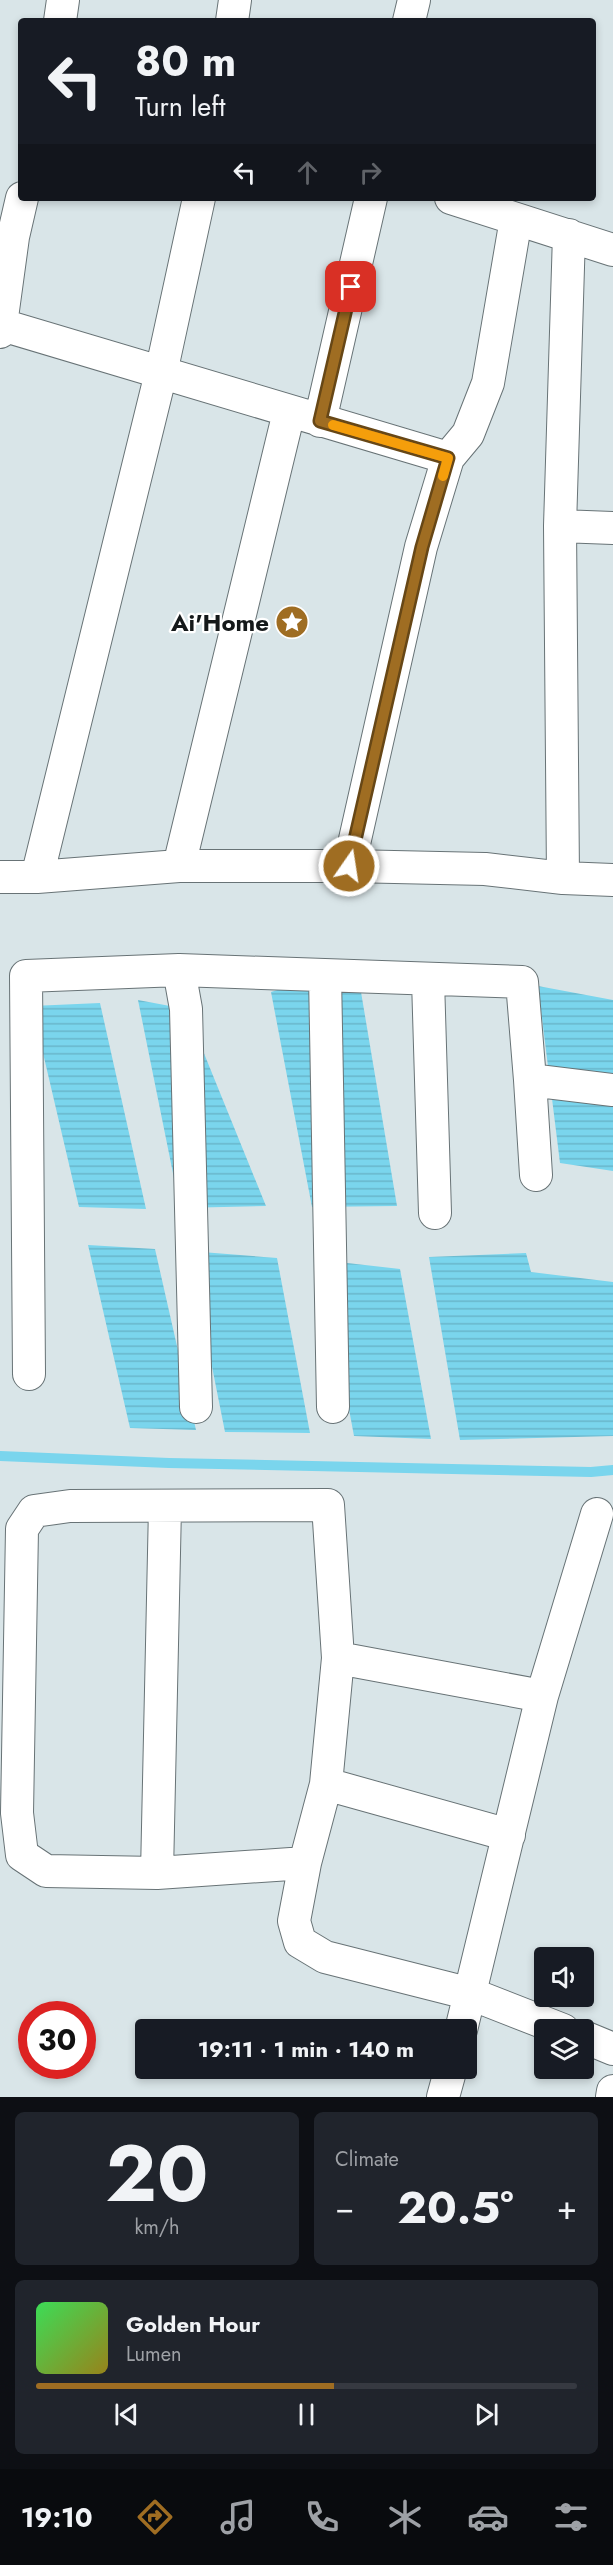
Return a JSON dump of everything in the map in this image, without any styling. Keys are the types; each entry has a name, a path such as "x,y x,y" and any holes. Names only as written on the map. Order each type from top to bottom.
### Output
{"street":[{"path":"60,18 63,0"},
{"path":"232,18 235,0"},
{"path":"410,18 414,0"},
{"path":"21,201 13,237 1,328 448,458"},
{"path":"37,877 161,373 198,201"},
{"path":"320,421 370,201"},
{"path":"460,201 613,249"},
{"path":"349,866 422,547 448,458 468,434 488,383 516,219"},
{"path":"563,878 560,526 569,236"},
{"path":"179,866 290,412"},
{"path":"560,526 613,528"},
{"path":"0,877 37,877 179,866 349,866 485,869 563,878 613,880"},
{"path":"179,970 186,1009 196,1407"},
{"path":"28,1374 26,976 179,970 522,982 536,1175"},
{"path":"325,975 333,1407"},
{"path":"428,980 435,1214"},
{"path":"530,1080 613,1090"},
{"path":"304,1863 157,1873 46,1871 22,1855 17,1813 22,1529 34,1511 70,1506 328,1505 338,1658 326,1784 304,1863 294,1921 300,1942 325,1957 471,1994 535,2019"},
{"path":"157,1873 165,1507"},
{"path":"464,2019 542,1696 597,1514"},
{"path":"338,1658 542,1696"},
{"path":"326,1784 509,1835"},
{"path":"594,2041 613,2049"},
{"path":"443,2097 448,2079"},
{"path":"612,2097 613,2091"}],"water":[{"path":"325,975 360,986 397,1206 312,1207 271,992"},
{"path":"538,986 613,1000 613,1171 560,1163"},
{"path":"138,1000 186,1009 266,1206 180,1208"},
{"path":"100,1003 146,1209 79,1207 32,1006"},
{"path":"88,1245 155,1249 196,1430 130,1428"},
{"path":"189,1251 277,1258 310,1433 225,1432"},
{"path":"526,1253 531,1272 613,1282 613,1436 460,1440 429,1257"},
{"path":"321,1260 400,1269 431,1439 354,1436"}],"waterway":[{"path":"0,1456 169,1463 591,1472 613,1470"}],"slow traffic":[{"path":"333,425 448,458 443,476"}],"place":[{"name":"Ai'Home","path":"292,622"}],"route":[{"path":"349,866 422,547 448,458 320,421 351,287"}]}
